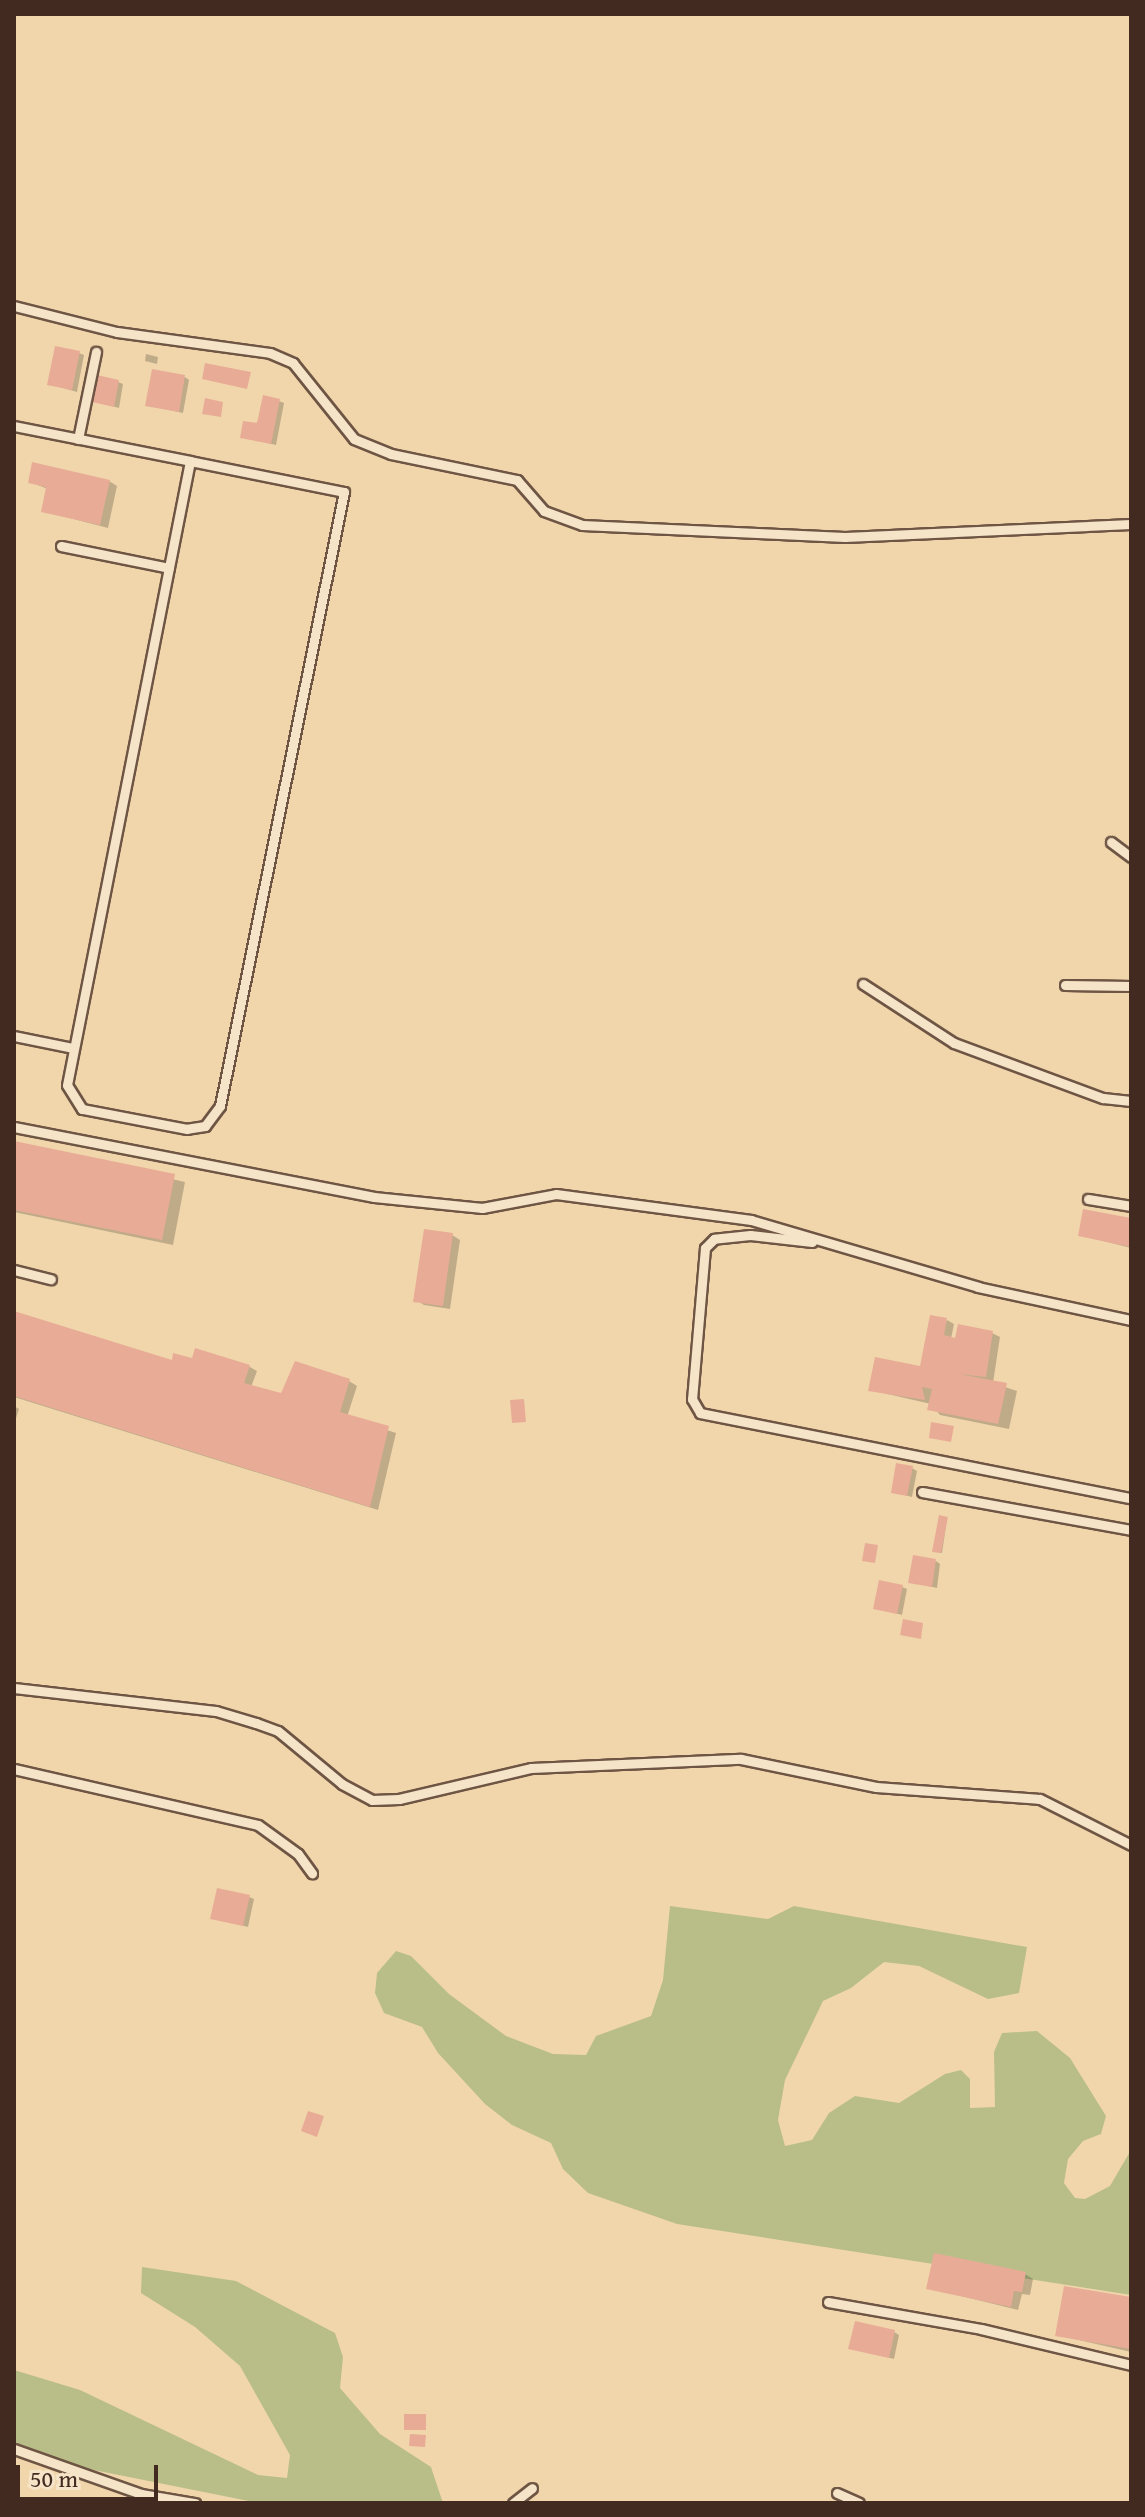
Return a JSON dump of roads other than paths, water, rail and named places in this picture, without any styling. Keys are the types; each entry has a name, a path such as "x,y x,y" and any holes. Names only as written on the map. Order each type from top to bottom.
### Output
{"lane":[{"path":"14,306 117,332 270,353 293,363 354,439 391,454 517,480 544,511 582,525 845,537 1131,524"},
{"path":"78,439 96,352"},
{"path":"14,426 78,439 190,461 344,492 336,550 216,1115 205,1126 187,1129 82,1109 67,1085 190,461"},
{"path":"61,546 169,568"},
{"path":"1111,842 1131,857"},
{"path":"863,984 954,1043 1103,1098 1131,1101"},
{"path":"1065,985 1131,986"},
{"path":"14,1036 73,1048"},
{"path":"14,1127 374,1197 482,1208 556,1194 751,1220 978,1287 1131,1320"},
{"path":"1088,1199 1131,1206"},
{"path":"838,1245 750,1235 714,1239 705,1248 692,1399 700,1413 1131,1498"},
{"path":"14,1270 51,1279"},
{"path":"922,1492 1131,1530"},
{"path":"14,1688 216,1711 256,1723 278,1731 342,1784 372,1800 399,1799 531,1768 741,1759 876,1787 1040,1799 1131,1845"},
{"path":"14,1769 258,1825 298,1854 312,1873"},
{"path":"828,2302 981,2329 1131,2365"},
{"path":"14,2449 141,2494 195,2503"},
{"path":"513,2503 532,2488"},
{"path":"837,2493 859,2503"}]}
